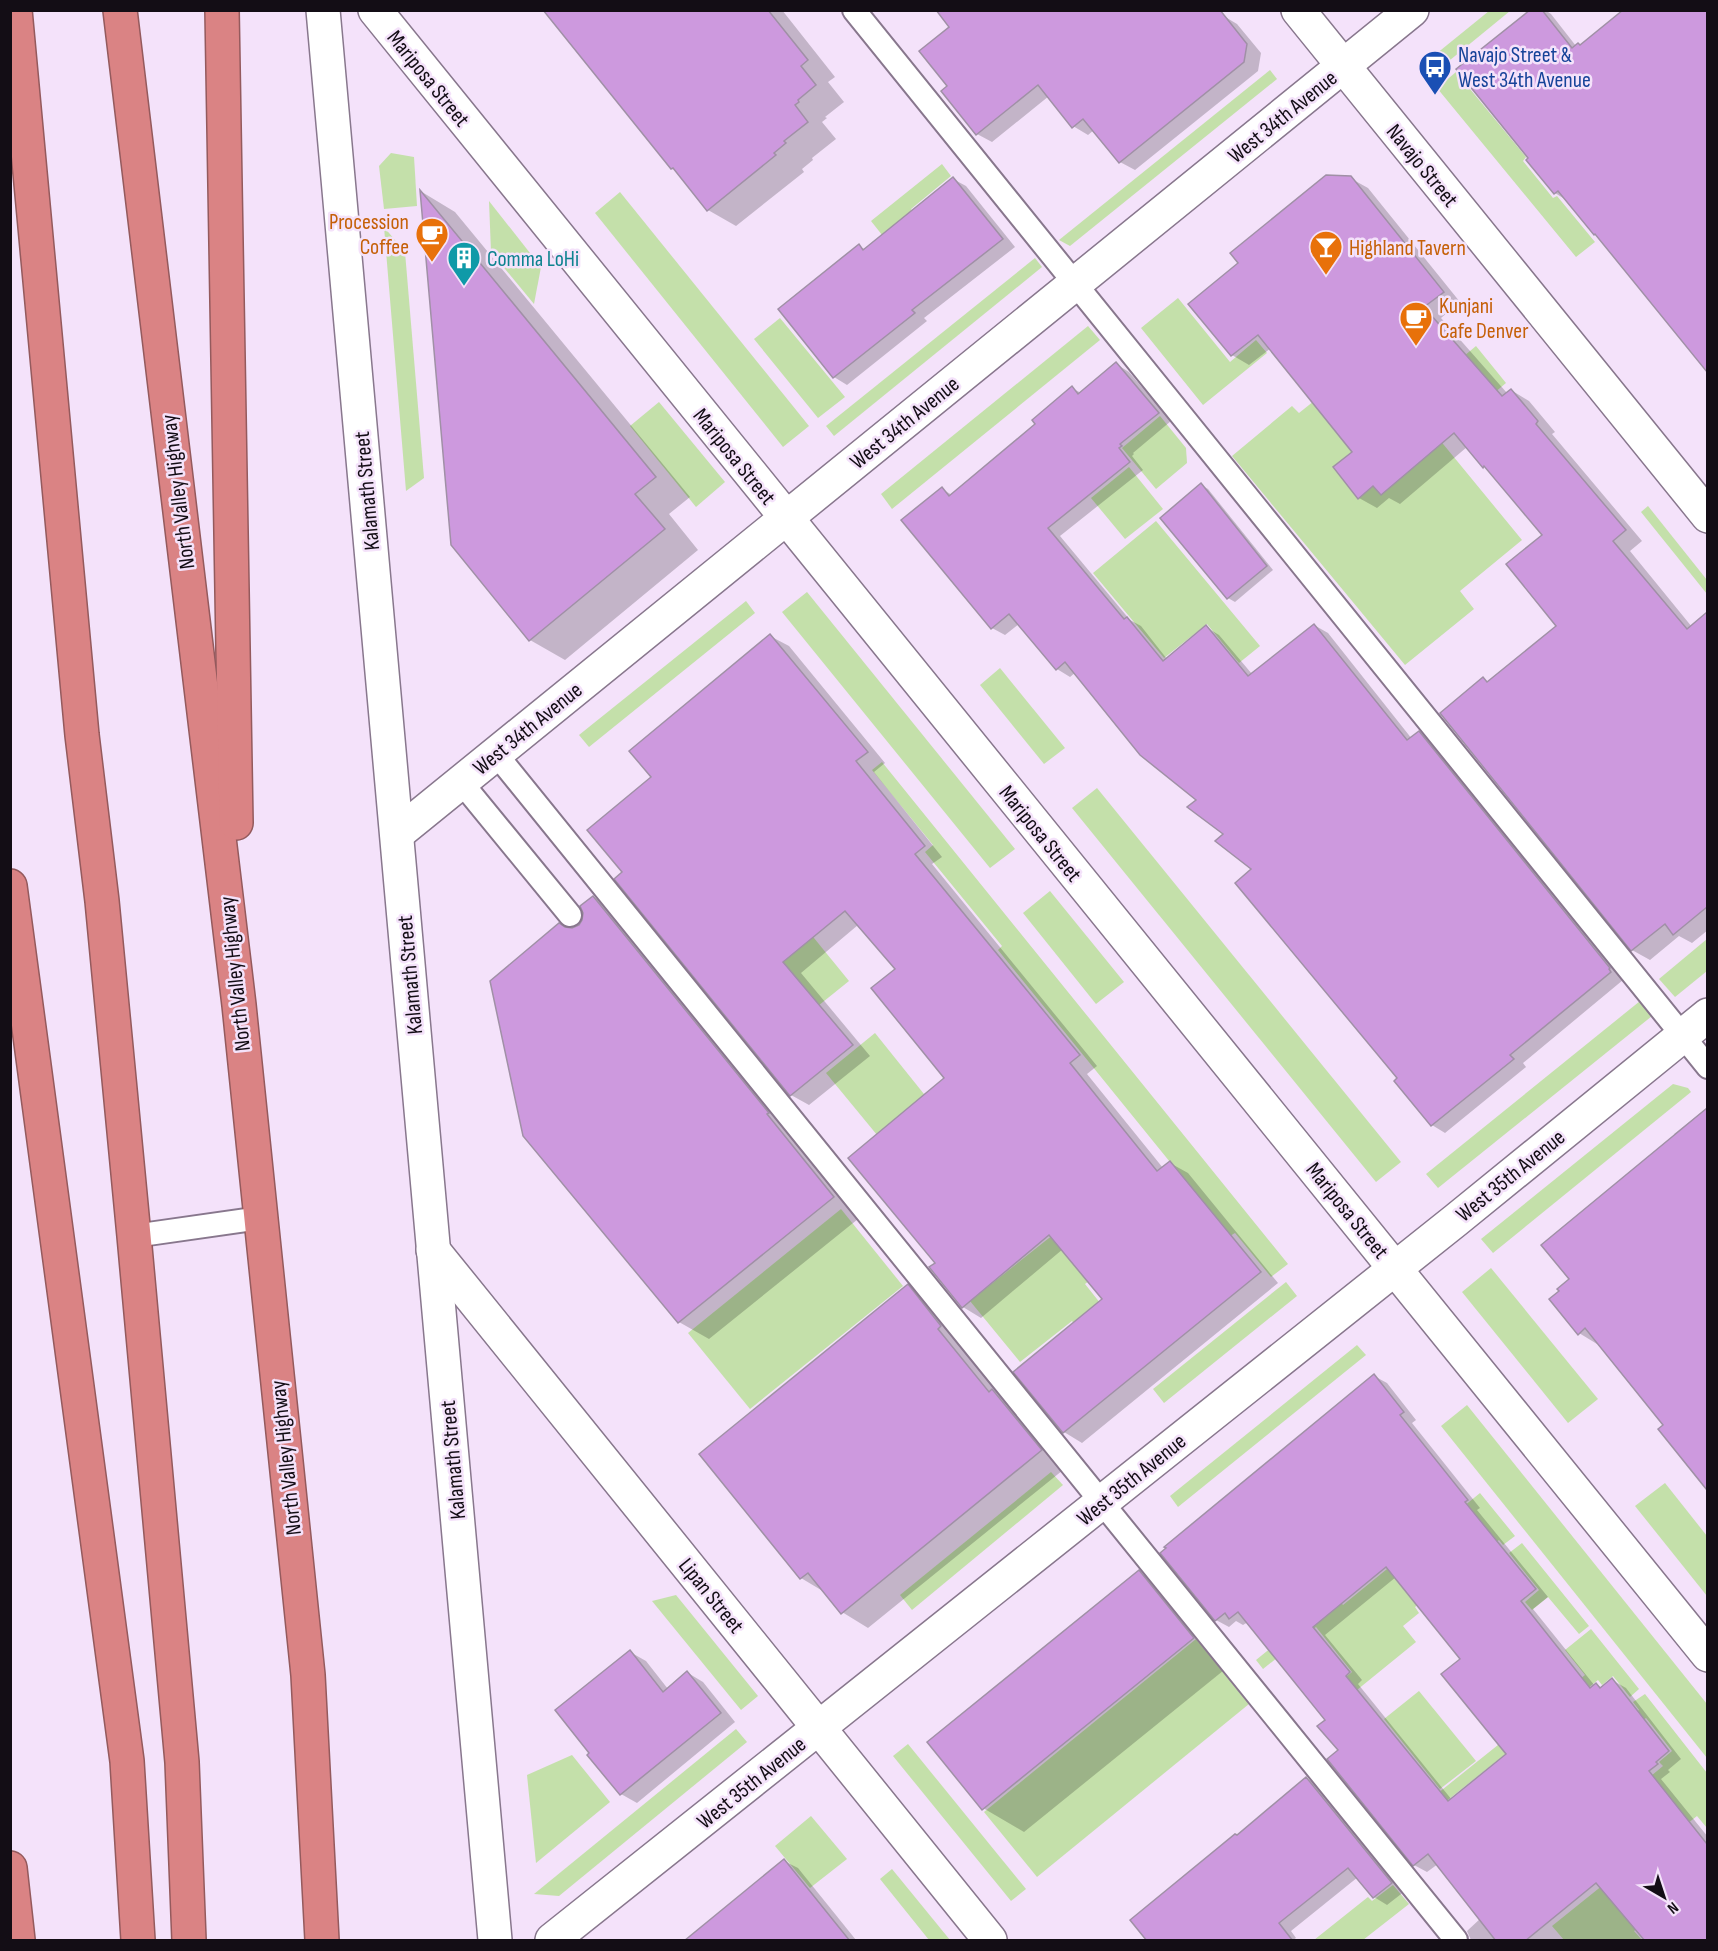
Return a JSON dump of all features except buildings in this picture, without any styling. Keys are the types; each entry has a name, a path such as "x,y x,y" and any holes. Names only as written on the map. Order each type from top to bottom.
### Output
{"highway":[{"path":"15,10 81,723 103,912 183,1761 189,1941"},
{"name":"North Valley Highway","path":"120,10 238,1005 308,1674 322,1941"},
{"path":"222,10 238,1005"},
{"path":"10,83 31,189"},
{"path":"10,886 127,1761 138,1941"},
{"path":"10,1868 18,1941"}],"street":[{"name":"Kalamath Street","path":"323,10 495,1941"},
{"name":"Mariposa Street","path":"375,10 1707,1655"},
{"name":"Navajo Street","path":"1298,10 1707,516"},
{"name":"West 34th Avenue","path":"397,834 1412,10"},
{"name":"West 35th Avenue","path":"552,1941 1395,1268 1707,1015"},
{"name":"Lipan Street","path":"434,1250 990,1941"}],"lane":[{"path":"854,10 1707,1067"},
{"path":"496,754 1456,1941"},
{"path":"461,782 570,915"},
{"path":"134,1236 260,1218"}],"green space":[{"path":"1489,11 1510,11 1444,65 1436,54"},
{"path":"1270,70 1277,79 1070,246 1059,240"},
{"path":"1456,72 1526,157 1523,161 1553,198 1557,196 1595,242 1576,257 1437,88"},
{"path":"391,153 414,157 417,206 384,209 379,166"},
{"path":"942,164 951,176 911,209 924,226 894,250 871,221"},
{"path":"620,192 809,426 783,447 595,213"},
{"path":"489,201 541,267 534,304 491,252"},
{"path":"384,227 405,252 424,478 406,491"},
{"path":"1035,258 1042,267 834,436 826,426"},
{"path":"1178,298 1230,362 1256,340 1267,353 1203,405 1141,328"},
{"path":"780,318 845,397 818,418 754,339"},
{"path":"1088,326 1100,340 892,509 881,494"},
{"path":"1476,346 1506,383 1439,439 1522,540 1460,591 1474,609 1405,665 1232,456 1292,406 1299,413 1329,389 1368,436"},
{"path":"659,402 725,482 696,507 630,426"},
{"path":"1160,416 1186,448 1187,463 1156,489 1122,448"},
{"path":"1129,467 1163,509 1125,539 1091,498"},
{"path":"1648,506 1707,580 1707,594 1641,512"},
{"path":"1156,521 1260,646 1239,663 1207,624 1164,658 1093,573"},
{"path":"807,592 1015,849 990,868 782,612"},
{"path":"746,601 755,613 589,747 579,735"},
{"path":"1000,668 1065,748 1044,764 980,685"},
{"path":"882,762 1288,1264 1271,1277 1235,1233 1230,1236 998,950 1002,946 925,852 933,845 872,770"},
{"path":"1097,788 1401,1162 1376,1182 1072,808"},
{"path":"1050,891 1124,982 1096,1004 1023,913"},
{"path":"779,895 849,981 813,1010 749,932"},
{"path":"1707,939 1707,971 1675,997 1659,979"},
{"path":"1645,997 1657,1012 1438,1188 1426,1174"},
{"path":"875,1033 944,1119 896,1158 826,1073"},
{"path":"1673,1084 1688,1088 1691,1092 1493,1253 1481,1239"},
{"path":"1093,1203 1131,1248 1085,1284 1132,1343 1097,1351 1072,1321 1020,1362 970,1301"},
{"path":"841,1209 903,1286 750,1409 688,1333"},
{"path":"1491,1268 1598,1399 1568,1423 1462,1292"},
{"path":"1286,1282 1297,1296 1164,1403 1153,1389"},
{"path":"1357,1345 1366,1355 1178,1507 1170,1496"},
{"path":"1467,1405 1707,1704 1707,1758 1441,1426"},
{"path":"1051,1472 1063,1485 912,1610 900,1595"},
{"path":"1665,1483 1707,1536 1707,1596 1635,1506"},
{"path":"1480,1493 1515,1536 1503,1545 1499,1540 1415,1607 1419,1613 1403,1626 1416,1642 1325,1716 1315,1703 1352,1672 1316,1627 1263,1669 1256,1660 1313,1614 1308,1562 1343,1605"},
{"path":"1522,1543 1589,1626 1579,1634 1548,1597 1532,1610 1525,1602 1539,1590 1509,1553"},
{"path":"676,1595 758,1696 741,1710 652,1601"},
{"path":"1591,1629 1639,1689 1630,1697 1613,1676 1602,1685 1598,1680 1409,1831 1402,1822 1585,1675 1565,1650"},
{"path":"1196,1639 1249,1704 1037,1877 984,1812"},
{"path":"1419,1691 1476,1761 1440,1789 1384,1719"},
{"path":"1645,1694 1707,1773 1707,1828 1697,1816 1609,1886 1651,1776 1663,1766 1659,1762 1672,1751 1646,1718 1634,1727 1627,1719 1639,1710 1633,1702"},
{"path":"736,1729 747,1742 559,1896 534,1894"},
{"path":"908,1744 1026,1889 1011,1901 893,1756"},
{"path":"572,1755 610,1802 536,1863 527,1775"},
{"path":"811,1816 847,1859 810,1888 775,1846"},
{"path":"892,1869 950,1940 929,1940 880,1879"},
{"path":"1393,1885 1409,1904 1363,1940 1314,1940 1368,1897 1372,1901"},
{"path":"1603,1885 1638,1928 1634,1931 1642,1940 1564,1940 1552,1926"}],"place":[{"name":"Navajo Street & West 34th Avenue","path":"1435,96"},
{"name":"Procession Coffee","path":"432,263"},
{"name":"Highland Tavern","path":"1326,276"},
{"name":"Comma LoHi","path":"464,287"},
{"name":"Kunjani Cafe Denver","path":"1416,347"}]}
